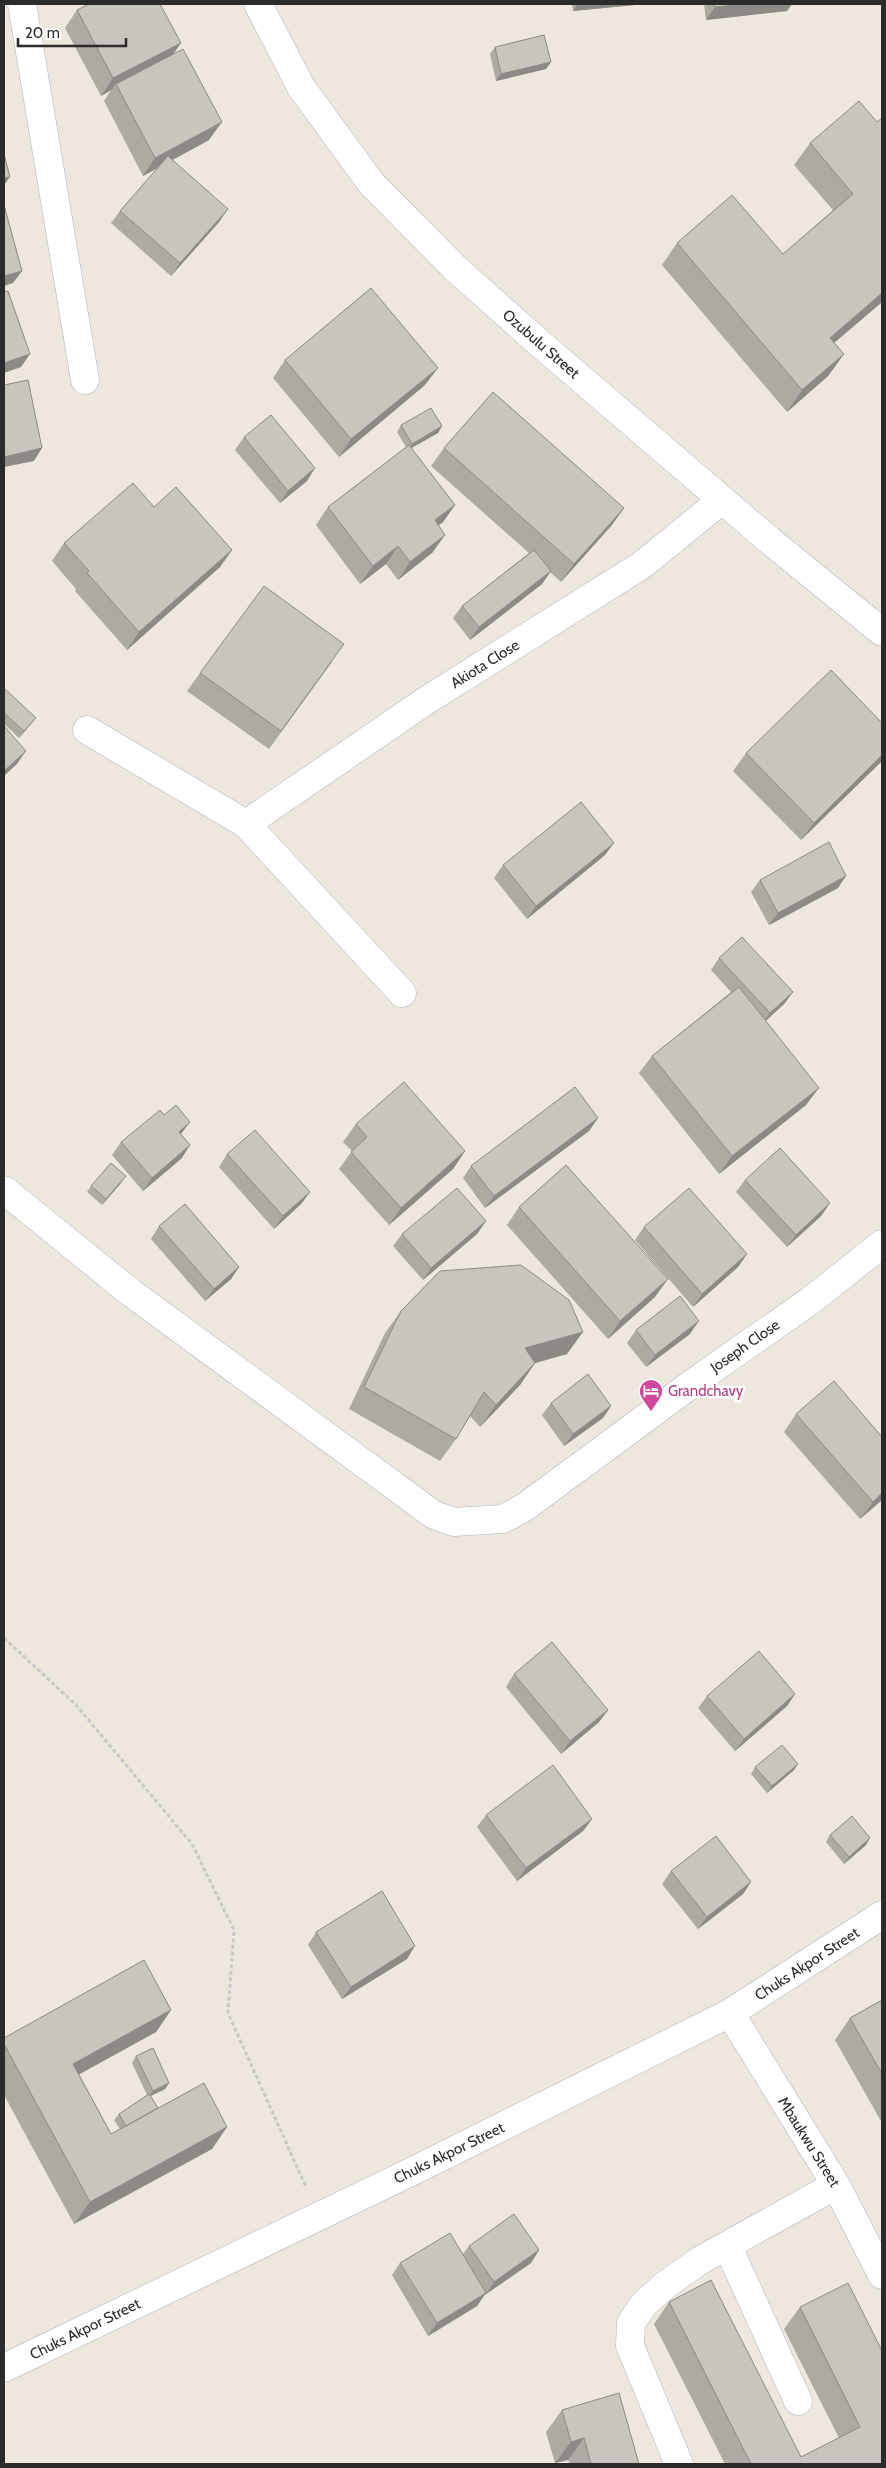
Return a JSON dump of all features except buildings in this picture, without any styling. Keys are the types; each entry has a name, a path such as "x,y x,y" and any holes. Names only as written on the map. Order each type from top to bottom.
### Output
{"street":[{"path":"22,4 85,380"},
{"name":"Ozubulu Street","path":"258,4 301,87 370,184 455,268 722,500 882,632"},
{"name":"Akiota Close","path":"246,824 427,700 642,564 722,500"},
{"path":"87,730 246,824 402,993"},
{"name":"Joseph Close","path":"4,1190 130,1292 260,1390 434,1515 454,1522 503,1519 525,1507 697,1380 810,1301 882,1244"},
{"name":"Chuks Akpor Street","path":"4,2368 319,2216 730,2013 882,1915"},
{"name":"Mbaukwu Street","path":"730,2013 836,2185 882,2275"},
{"path":"678,2464 630,2346 631,2323 644,2304 664,2286 700,2261 836,2185"},
{"path":"728,2247 798,2401"}],"path":[{"path":"4,1638 76,1705 192,1844 234,1930 228,2013 319,2216"}],"place":[{"name":"Grandchavy","path":"651,1412"}]}
